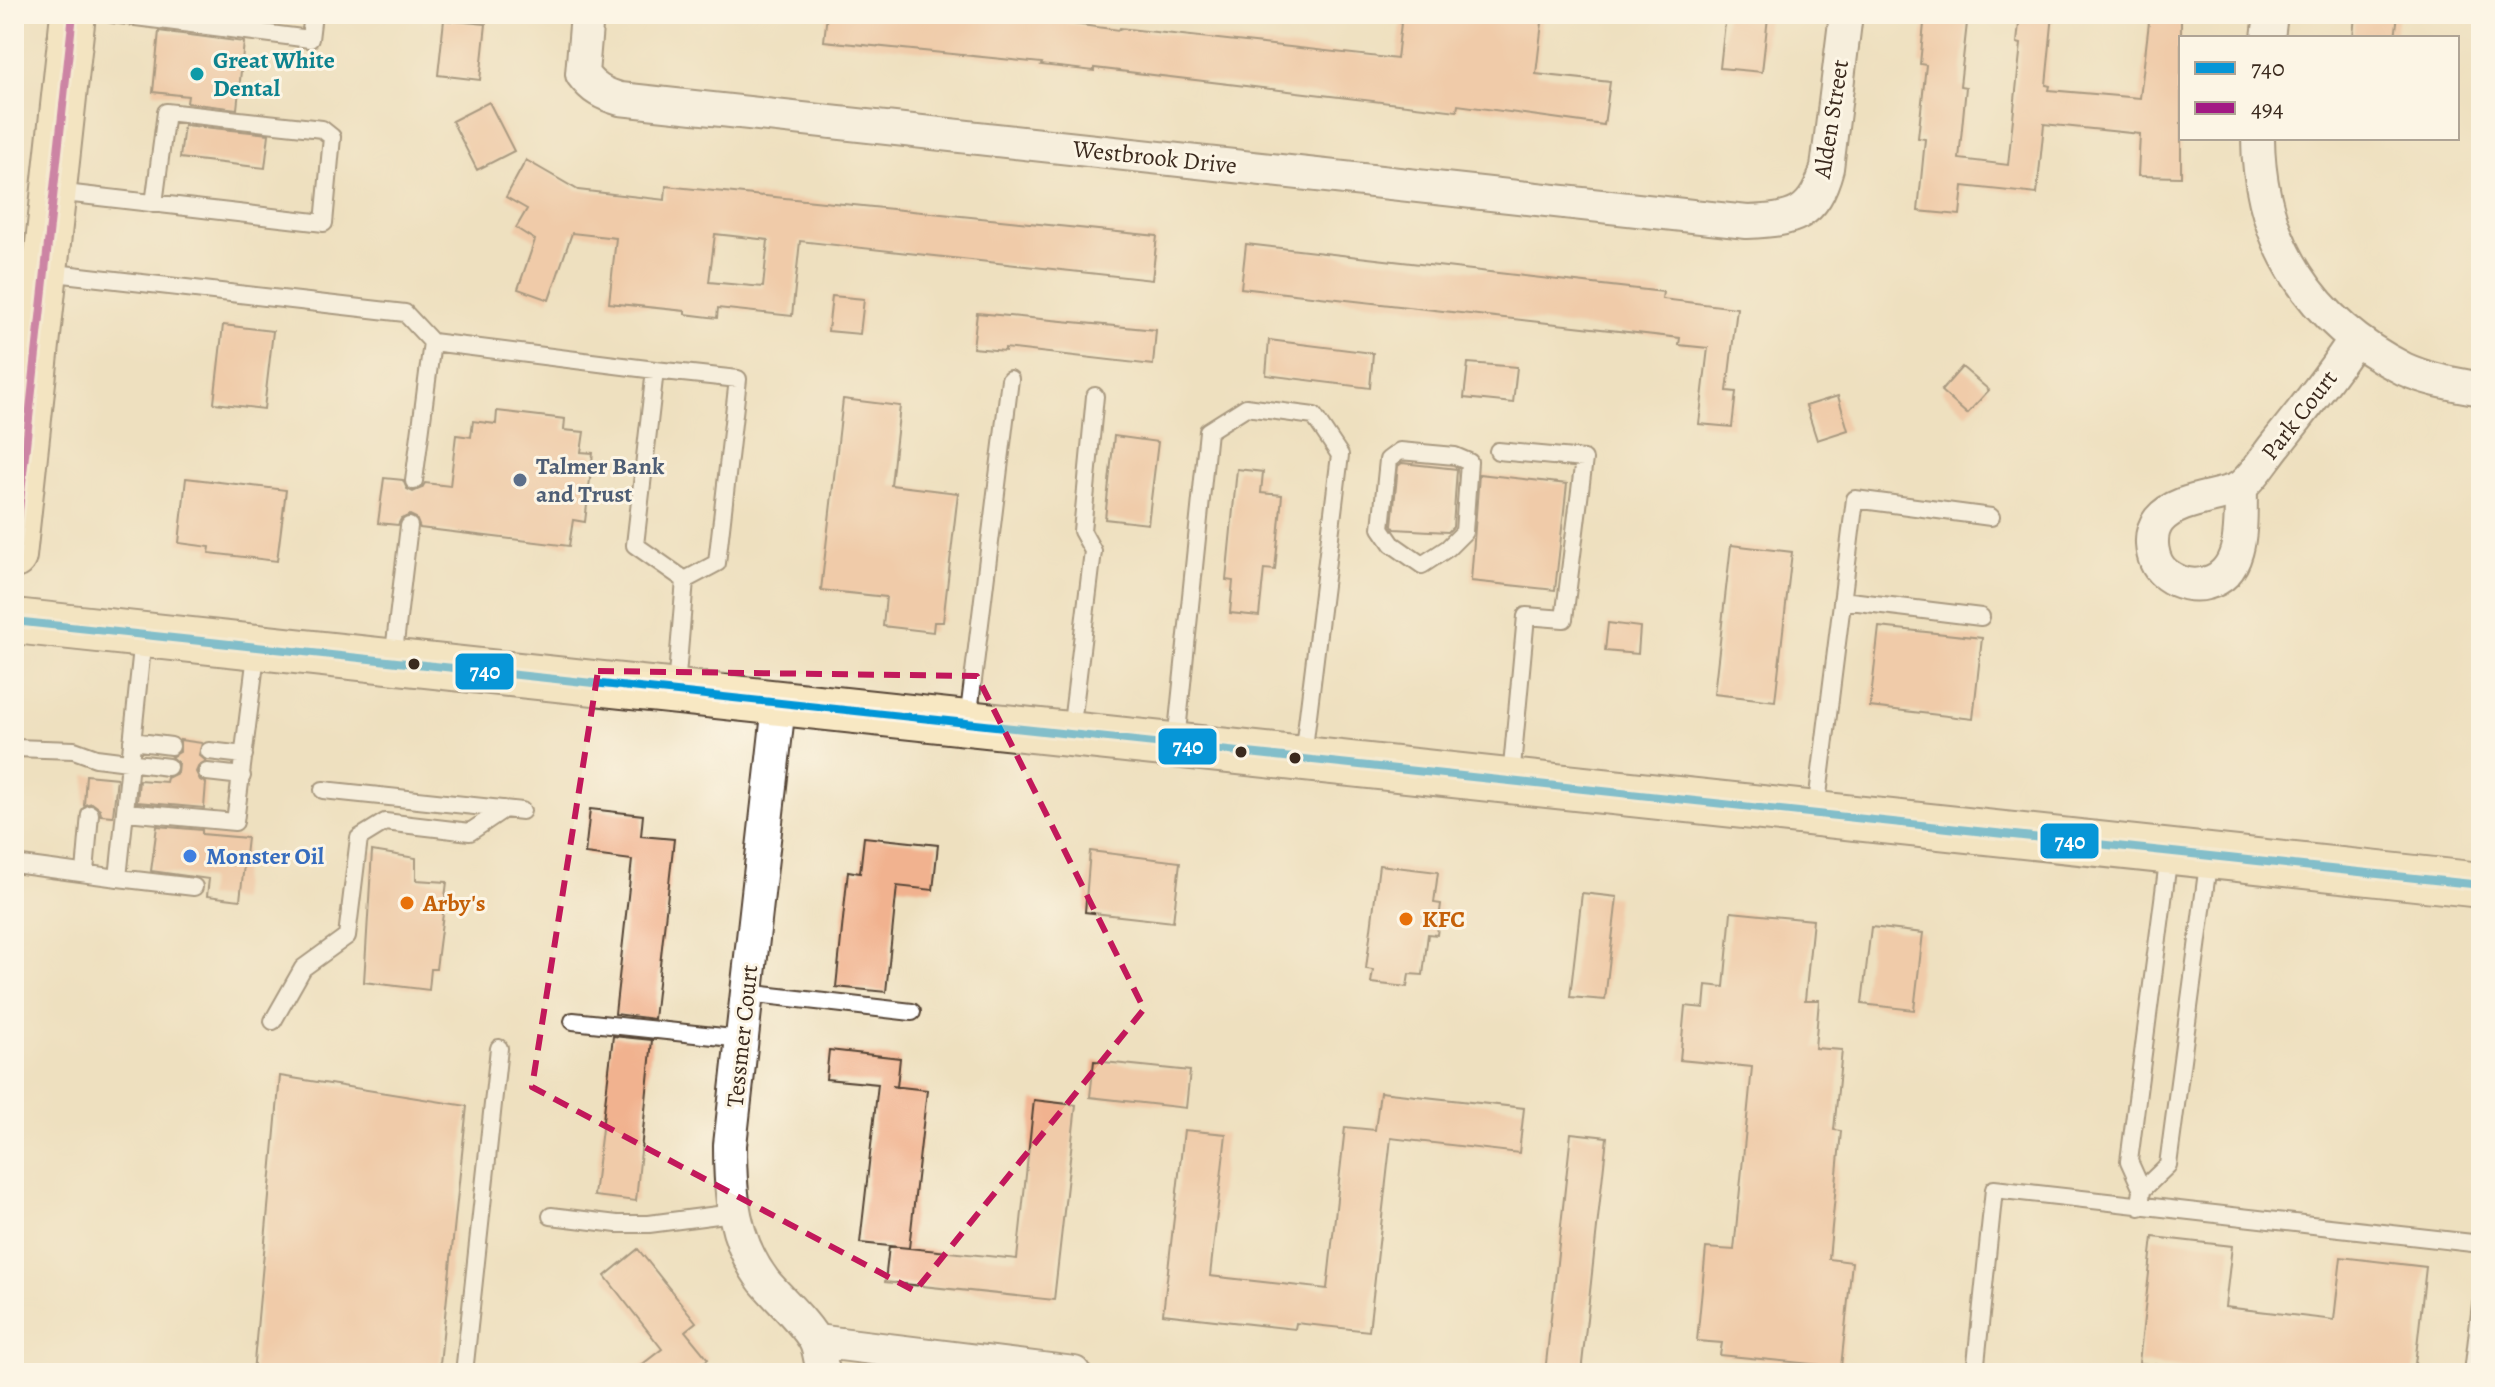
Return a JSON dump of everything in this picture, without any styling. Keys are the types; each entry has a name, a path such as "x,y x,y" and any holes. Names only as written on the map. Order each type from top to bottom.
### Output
{"main road":[{"path":"14,556 25,364 45,272 73,14"},
{"path":"14,621 2481,885"}],"street":[{"name":"Westbrook Drive","path":"587,14 582,74 591,86 620,99 1747,222 1777,220 1797,214"},
{"name":"Alden Street","path":"1797,214 1814,202 1822,188 1827,168 1846,14"},
{"path":"2268,36 2271,14"},
{"path":"2258,140 2265,204 2283,250 2301,284 2330,318 2354,340 2405,369 2439,381 2481,389"},
{"name":"Park Court","path":"2241,488 2332,375 2354,340"},
{"name":"Tessmer Court","path":"779,705 730,1145 733,1213 741,1241 763,1279 816,1341 824,1373"},
{"path":"816,1341 1074,1373"}],"lane":[{"path":"112,14 310,39 313,14"},
{"path":"54,192 154,204 324,223 332,137 322,129 166,112 154,204"},
{"path":"45,272 405,313 432,342 738,379 717,563 685,580"},
{"path":"414,481 432,342"},
{"path":"655,370 635,545 685,580"},
{"path":"968,723 1010,379"},
{"path":"1071,733 1093,551 1082,531 1095,396"},
{"path":"1176,744 1208,431 1246,407 1314,416 1340,455 1303,758"},
{"path":"1400,451 1455,456 1469,462 1464,532 1448,548 1422,565 1392,544 1381,528 1388,460 1400,451"},
{"path":"1498,451 1584,459 1564,619 1526,616 1511,780"},
{"path":"1815,813 1855,499 1991,517"},
{"path":"393,660 409,526"},
{"path":"675,694 685,580"},
{"path":"1842,600 1981,617"},
{"path":"118,878 143,634"},
{"path":"126,812 235,822 257,646"},
{"path":"132,741 171,746"},
{"path":"14,748 74,750 96,758 168,767"},
{"path":"209,751 244,755"},
{"path":"94,776 96,758"},
{"path":"207,772 242,776"},
{"path":"323,790 522,811"},
{"path":"273,1021 303,968 347,936 359,838 385,822 470,832 504,809"},
{"path":"85,872 90,814"},
{"path":"2141,1198 2168,1165 2190,854"},
{"path":"2141,1198 2129,1161 2190,854"},
{"path":"14,864 194,887"},
{"path":"746,993 912,1012"},
{"path":"573,1021 742,1039"},
{"path":"464,1373 499,1048"},
{"path":"1975,1373 1994,1189 2141,1198 2481,1244"},
{"path":"551,1216 617,1224 693,1220 733,1213"},
{"path":"2473,1373 2481,1304"}],"highlighted area":[{"path":"598,671 977,676 1144,1009 915,1291 532,1087"}],"building":[{"path":"200,14 248,14 247,20"},
{"path":"827,14 995,14 1397,59 1402,14 1543,14 1536,74 1610,82 1604,125 1458,105 1457,111 1094,68 1094,71 824,41"},
{"path":"1726,14 1768,17 1762,72 1720,68"},
{"path":"1925,14 1968,14 1960,86 1966,87 1959,159 2008,165 2021,44 2017,43 2020,14 2053,14 2046,85 2050,86 2049,90 2140,98 2150,14 2181,14 2181,177 2138,176 2140,134 2044,124 2037,194 1963,186 1960,215 1918,211 1925,139 1918,138 1926,65 1920,64"},
{"path":"2355,14 2398,14 2395,36 2353,36"},
{"path":"444,20 486,24 480,80 438,75"},
{"name":"Great White Dental","path":"159,31 244,42 237,109 187,103 188,96 153,92"},
{"path":"489,102 514,151 477,170 452,121"},
{"path":"184,125 269,134 265,168 180,158"},
{"path":"526,160 578,190 665,200 666,186 1157,236 1152,280 800,241 792,316 718,308 717,318 685,314 685,311 609,303 616,238 572,233 549,300 518,289 535,240 516,228 527,209 506,197","holes":["715,234 768,240 763,287 709,282"]},
{"path":"1246,244 1663,292 1662,299 1737,308 1727,391 1736,392 1732,427 1699,424 1708,348 1679,345 1680,338 1241,288"},
{"path":"832,296 864,299 860,334 828,331"},
{"path":"977,313 1156,330 1153,365 1005,348 1005,351 973,348"},
{"path":"223,325 273,331 264,409 214,403"},
{"path":"1269,340 1373,353 1370,388 1266,375"},
{"path":"1468,363 1517,367 1513,403 1464,398"},
{"path":"1962,367 1989,390 1967,414 1941,391"},
{"path":"1838,396 1848,430 1817,440 1806,406"},
{"path":"843,399 900,406 891,485 958,493 943,622 934,622 933,632 883,626 886,597 821,590"},
{"name":"Talmer Bank and Trust","path":"497,411 565,419 564,430 584,432 581,452 593,453 585,522 573,520 569,546 420,528 416,518 410,515 401,519 398,525 378,523 384,478 403,480 407,489 413,492 425,483 450,486 456,435 471,437 473,421 496,424"},
{"path":"1114,436 1158,442 1148,524 1105,519"},
{"path":"1402,463 1457,469 1453,527 1448,532 1395,529 1392,525 1398,466"},
{"path":"1237,469 1263,472 1261,493 1282,495 1275,570 1264,569 1259,616 1230,613 1233,581 1226,580"},
{"path":"1479,474 1567,484 1555,590 1471,581"},
{"path":"186,478 286,490 277,561 209,553 210,547 179,543"},
{"path":"1731,545 1792,552 1775,701 1714,694"},
{"path":"1608,623 1640,627 1638,654 1605,651"},
{"path":"1879,627 1982,638 1973,719 1870,707"},
{"path":"180,740 202,743 199,755 206,761 199,765 196,772 200,780 206,783 204,808 137,802 139,780 166,782 167,778 177,773 178,763 171,757 180,752"},
{"path":"86,775 117,778 113,816 101,815 100,809 92,803 84,805"},
{"path":"590,809 643,815 641,836 674,839 654,1019 615,1014 632,860 585,854"},
{"path":"157,826 247,838 240,900 207,896 209,879 151,871"},
{"path":"864,837 938,845 933,890 897,886 886,992 836,987 848,871 860,873"},
{"name":"Arby's","path":"372,851 416,858 416,880 447,882 436,969 431,969 429,990 364,982"},
{"path":"1090,851 1180,862 1173,922 1085,912"},
{"name":"KFC","path":"1379,865 1438,872 1434,903 1441,904 1437,935 1428,934 1423,975 1409,974 1407,987 1371,983 1373,970 1366,969"},
{"path":"1582,893 1617,897 1605,1000 1570,997"},
{"path":"1731,912 1813,920 1805,1000 1819,1000 1815,1048 1842,1050 1834,1130 1841,1131 1829,1259 1852,1262 1841,1367 1720,1355 1722,1343 1697,1341 1706,1248 1734,1250 1752,1067 1680,1060 1685,1006 1704,1008 1706,985 1724,987"},
{"path":"1871,927 1923,933 1914,1010 1862,1004"},
{"path":"613,1036 652,1040 636,1201 594,1196"},
{"path":"829,1050 900,1058 897,1087 927,1090 909,1248 860,1243 878,1084 826,1079"},
{"path":"1094,1061 1190,1071 1186,1108 1090,1097"},
{"path":"280,1076 467,1106 439,1373 253,1373"},
{"path":"1380,1092 1524,1108 1519,1153 1391,1138 1369,1331 1296,1323 1295,1329 1163,1314 1184,1130 1226,1134 1210,1276 1327,1289 1345,1127 1375,1130"},
{"path":"1034,1100 1076,1105 1054,1300 885,1282 889,1246 1017,1259"},
{"path":"1571,1133 1607,1137 1581,1373 1545,1373"},
{"path":"2153,1237 2232,1246 2225,1307 2334,1320 2341,1257 2426,1267 2414,1373 2230,1373 2139,1363"},
{"path":"638,1249 696,1322 685,1331 708,1359 690,1373 631,1373 662,1349 605,1276"}],"transit line":[{"name":"494","path":"14,556 73,14"},
{"name":"740","path":"14,621 2481,885"}],"place":[{"name":"Great White Dental","path":"197,74"},
{"name":"Talmer Bank and Trust","path":"520,480"},
{"name":"Monster Oil","path":"190,856"},
{"name":"Arby's","path":"407,903"},
{"name":"KFC","path":"1406,919"}]}
